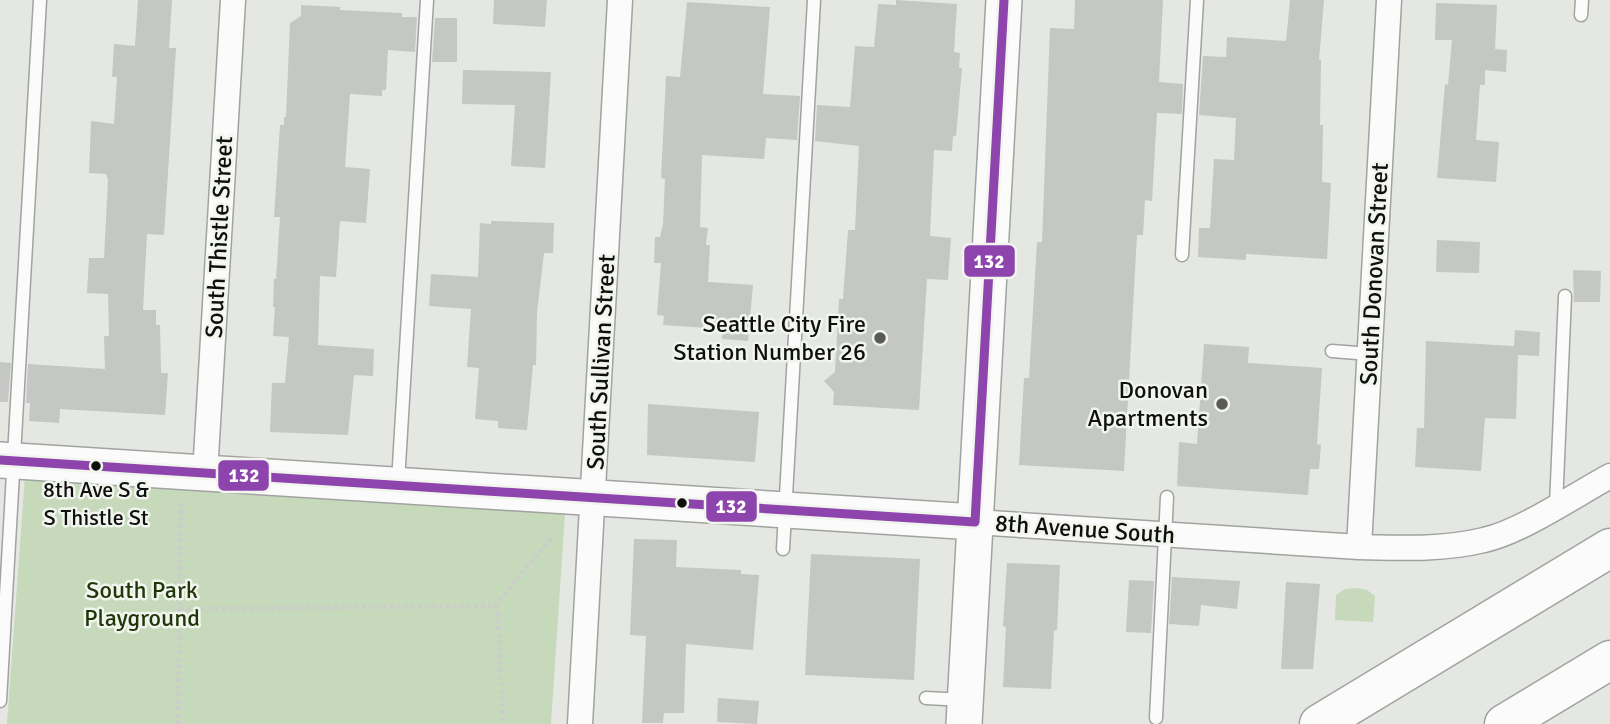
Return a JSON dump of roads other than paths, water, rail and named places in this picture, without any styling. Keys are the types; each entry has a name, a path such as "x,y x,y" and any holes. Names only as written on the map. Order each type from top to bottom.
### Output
{"highway":[{"path":"1319,724 1610,548"},
{"path":"1504,724 1610,660"}],"street":[{"name":"South Thistle Street","path":"205,474 233,0"},
{"name":"South Sullivan Street","path":"580,724 620,0"},
{"path":"964,712 1004,0"},
{"name":"South Donovan Street","path":"1359,547 1389,0"},
{"name":"8th Avenue South","path":"7,461 1359,547 1418,548 1487,540 1522,525 1610,476"}],"lane":[{"path":"0,701 7,461 40,0"},
{"path":"398,486 427,0"},
{"path":"783,549 814,0"},
{"path":"1182,255 1197,0"},
{"path":"1581,15 1582,0"},
{"path":"1556,506 1565,296"},
{"path":"1332,351 1370,354"},
{"path":"1156,718 1167,498"},
{"path":"926,698 964,712"}],"place":[{"name":"Seattle City Fire Station Number 26","path":"880,338"},
{"name":"Donovan Apartments","path":"1222,404"},
{"name":"8th Ave S & S Thistle St","path":"96,466"}],"park label":[{"name":"South Park Playground","path":"142,604"}]}
